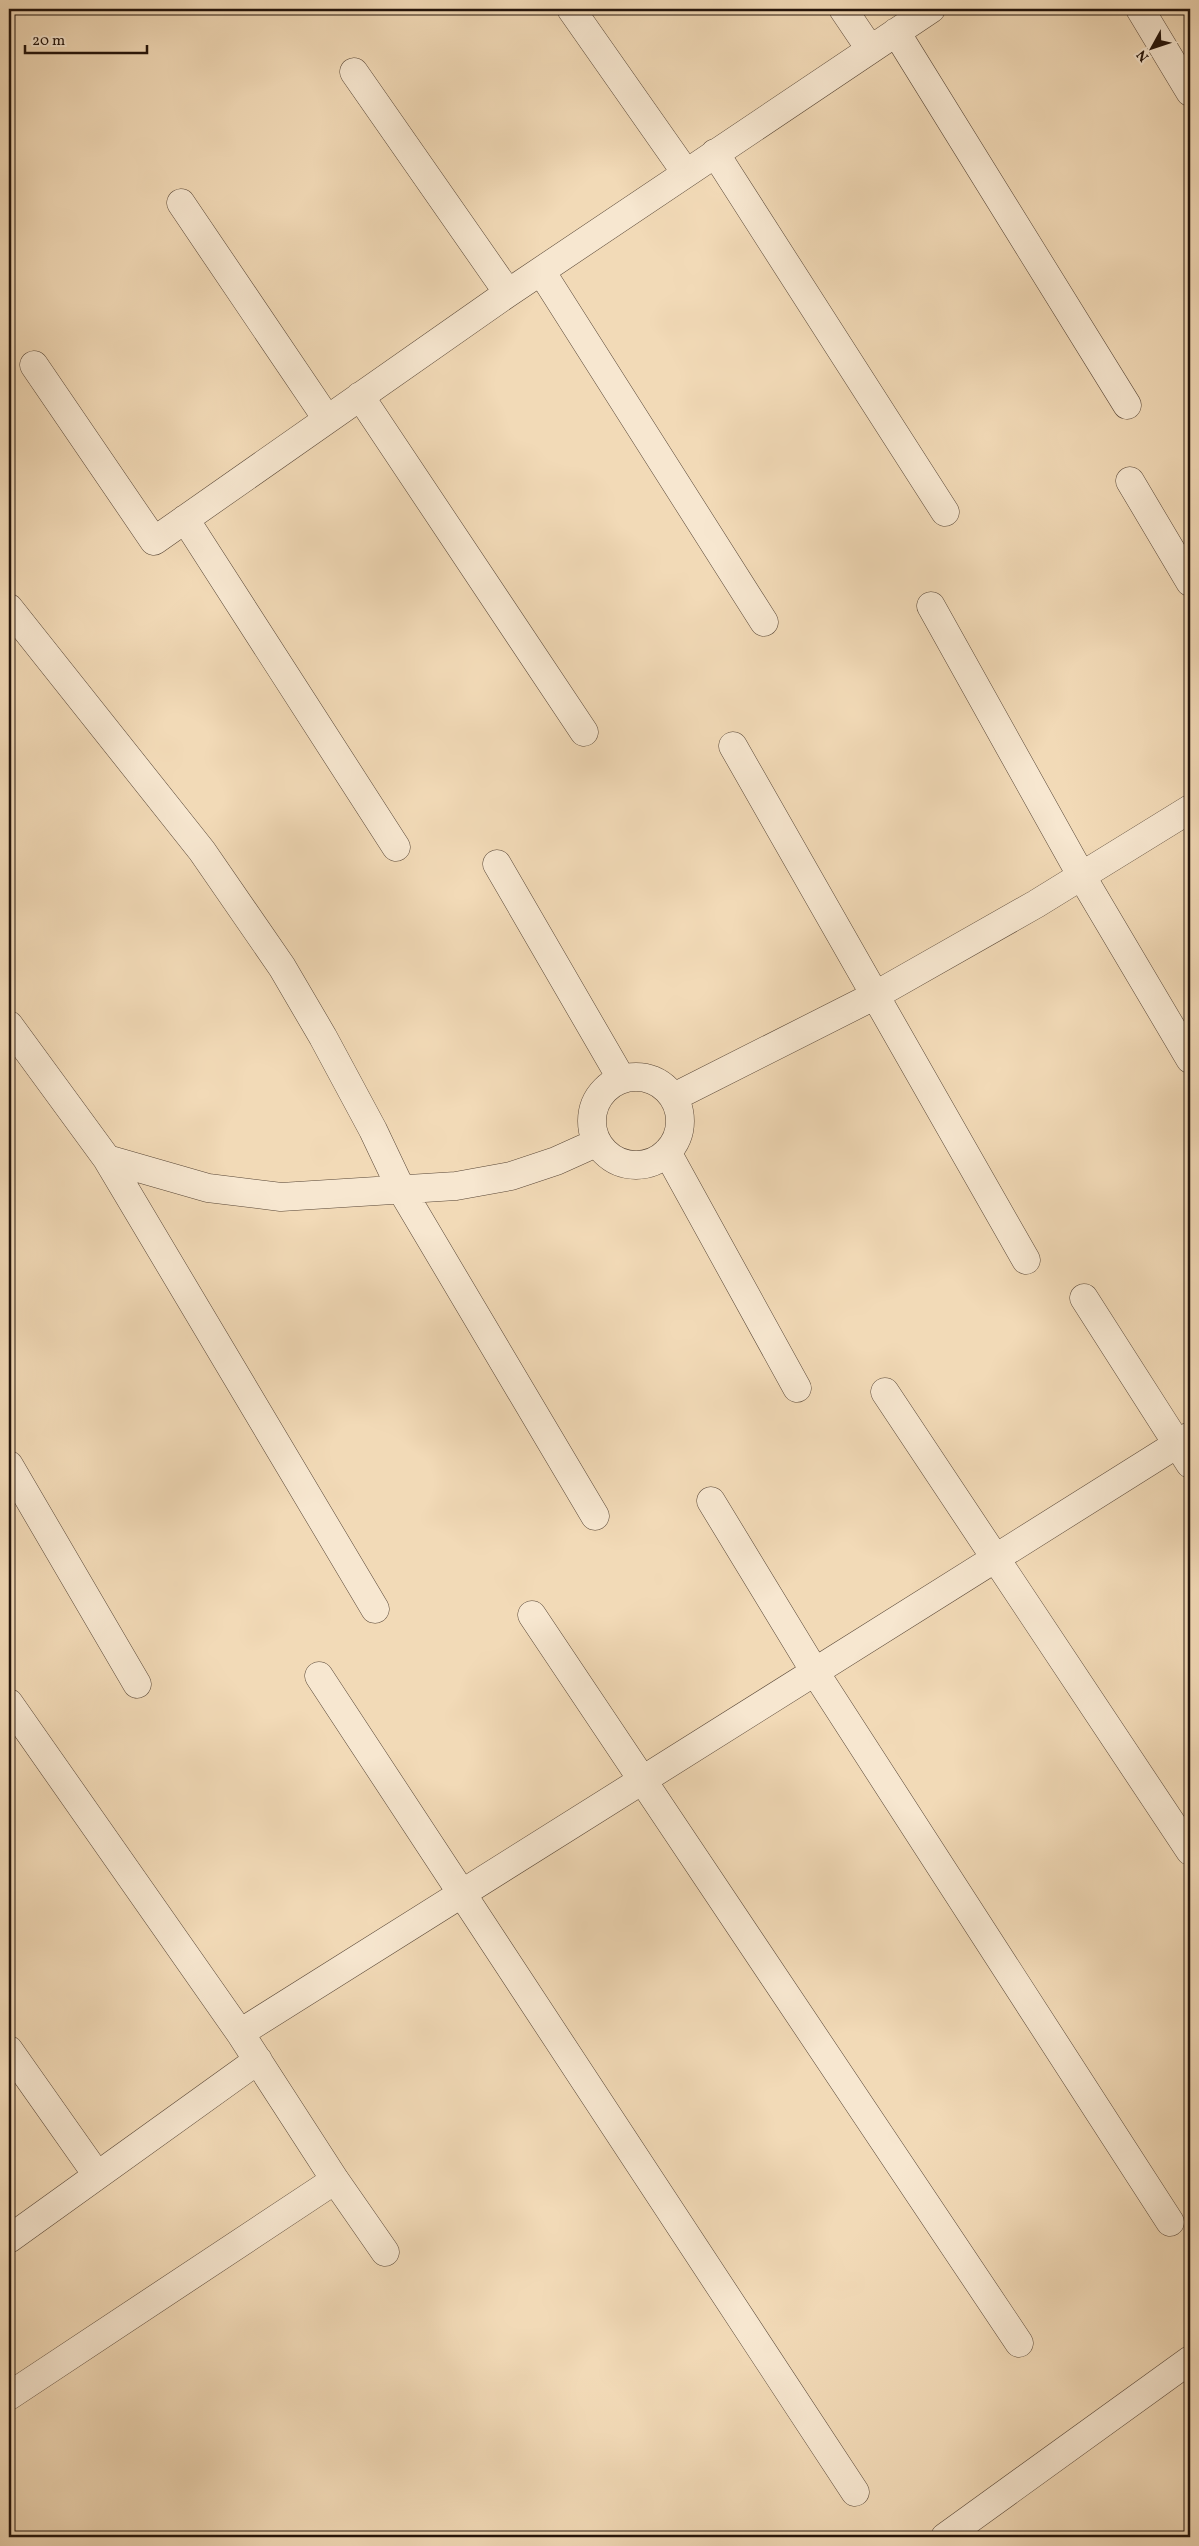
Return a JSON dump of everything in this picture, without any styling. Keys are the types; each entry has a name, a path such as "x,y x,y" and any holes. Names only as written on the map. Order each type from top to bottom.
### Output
{"street":[{"path":"571,9 686,173"},
{"path":"843,9 870,49"},
{"path":"34,365 154,541 508,293 931,9"},
{"path":"1140,9 1190,92"},
{"path":"896,32 1127,405"},
{"path":"354,72 508,293"},
{"path":"715,153 944,512"},
{"path":"181,203 328,419"},
{"path":"541,271 764,622"},
{"path":"360,396 584,732"},
{"path":"1130,481 1190,582"},
{"path":"186,519 396,847"},
{"path":"930,606 1081,875 1190,1058"},
{"path":"9,608 202,851 249,917 324,1037 373,1130 401,1189 595,1516"},
{"path":"733,746 1026,1260"},
{"path":"674,1097 874,996 1190,809"},
{"path":"496,864 621,1078"},
{"path":"9,1025 107,1159 375,1609"},
{"path":"640,1076 659,1083 674,1097 679,1110 680,1128 674,1144 652,1163 637,1166 623,1164 610,1158 596,1143 590,1124 594,1105 604,1089 621,1078 640,1076"},
{"path":"107,1159 208,1188 281,1197 456,1186 511,1176 556,1161 596,1143"},
{"path":"667,1152 798,1388"},
{"path":"240,2033 996,1560 1186,1448 1084,1298"},
{"path":"885,1392 1190,1851"},
{"path":"9,1464 137,1684"},
{"path":"711,1501 815,1672 1170,2222"},
{"path":"532,1615 1019,2344"},
{"path":"319,1676 855,2492"},
{"path":"9,1703 240,2033 335,2180 385,2252"},
{"path":"9,2050 97,2175"},
{"path":"9,2238 258,2060"},
{"path":"9,2396 335,2180"},
{"path":"946,2537 1190,2360"}]}
